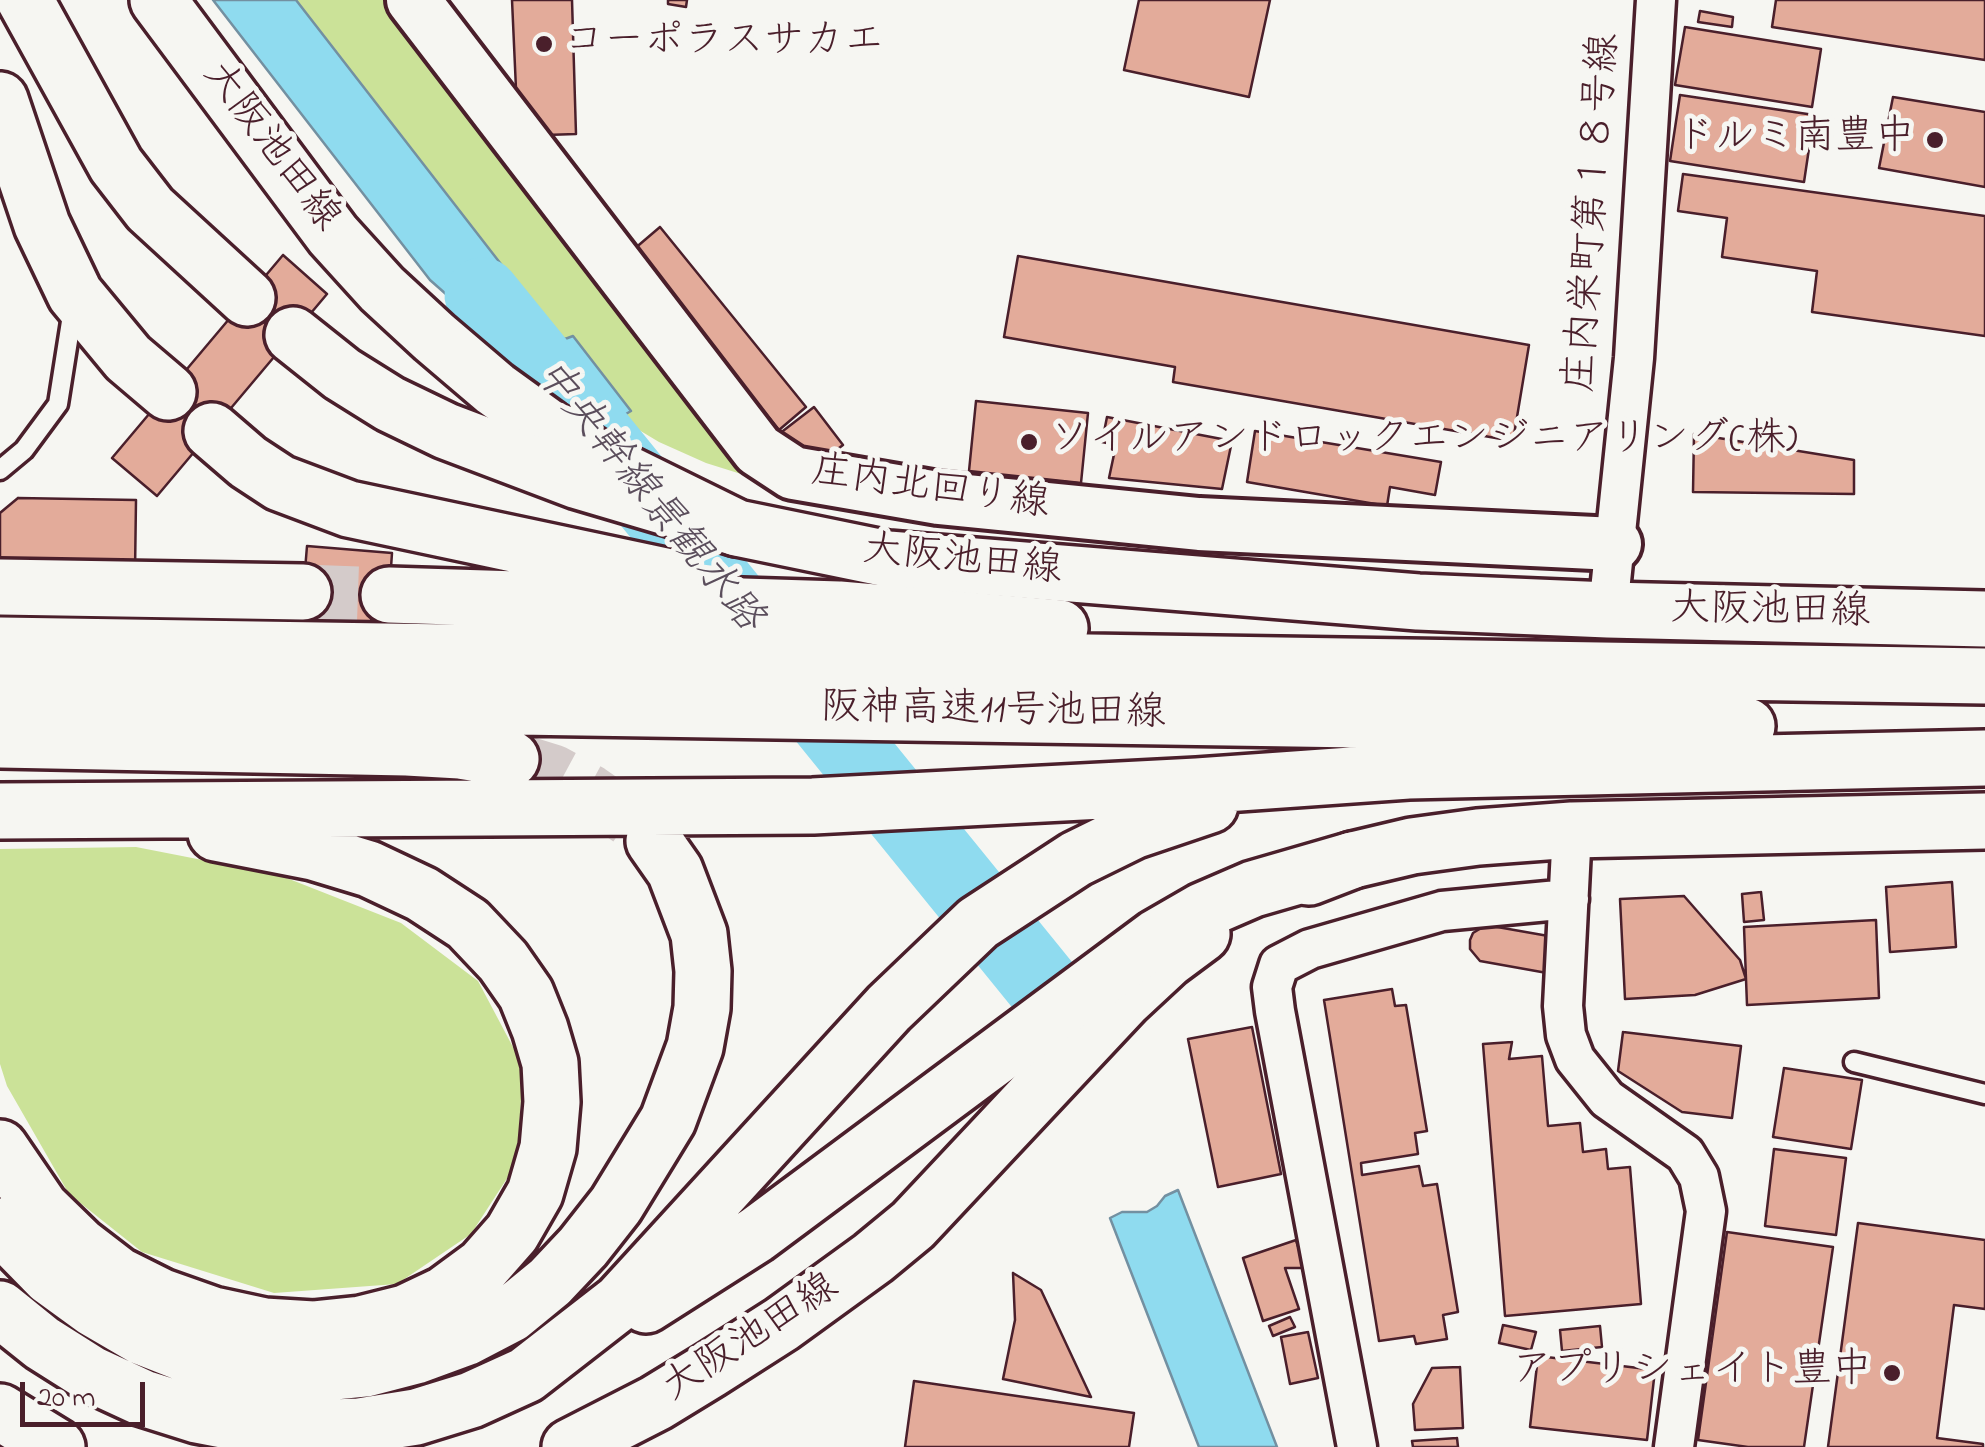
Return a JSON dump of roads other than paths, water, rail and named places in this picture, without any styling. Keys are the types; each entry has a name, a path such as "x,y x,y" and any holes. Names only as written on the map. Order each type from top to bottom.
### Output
{"main road":[{"path":"25,0 116,165 150,209 247,298"},
{"name":"大阪池田線","path":"158,0 333,235 382,288 495,389 608,464 738,528 888,559 1418,602 1985,619"},
{"path":"0,100 42,225 75,294 128,358 168,392"},
{"path":"293,334 342,374 390,404 446,431 578,481 738,528"},
{"path":"212,431 280,483 314,497 632,584"},
{"path":"389,594 632,584 704,585 840,609 1126,634 1386,665"},
{"path":"0,588 303,592"},
{"name":"阪神高速11号池田線","path":"0,644 1985,676"},
{"name":"阪神高速11号池田線","path":"0,699 1391,719 1985,732"},
{"path":"0,740 407,748 511,759"},
{"path":"0,813 813,806 1459,768 1985,758"},
{"path":"526,1375 620,1302 938,958 978,923 1076,859 1132,831 1187,812 1330,778"},
{"path":"0,813 242,836 369,869 422,894 468,924 503,961 526,994 550,1063 552,1102 548,1148 534,1193 512,1233 482,1266 445,1294 404,1312 361,1324 314,1329 264,1326 213,1315 162,1298 118,1275 41,1208 0,1148"},
{"path":"0,1309 42,1343 91,1374 143,1398 197,1414 250,1425 304,1428 360,1426 416,1416 472,1400 597,1336 756,1235 971,1078 1114,986 1157,937 1253,889 1412,846 1478,836 1572,830 1985,820"},
{"path":"0,1226 50,1277 94,1310 142,1337 198,1358 257,1372 316,1374 366,1369 465,1338 510,1314 550,1282 616,1205 668,1120 695,1047 704,972 698,934 676,871 654,841"},
{"name":"大阪池田線","path":"570,1447 656,1403 782,1324 913,1225 997,1135 1114,986"},
{"path":"0,1412 57,1447"}],"street":[{"name":"庄内北回り線","path":"413,0 758,450 793,473 938,498 1200,524 1614,544"},
{"name":"庄内栄町第１８号線","path":"1608,610 1634,358 1656,0"},
{"path":"1572,830 1563,1006 1566,1035 1575,1059 1606,1099 1685,1154 1699,1177 1706,1211 1674,1447"},
{"path":"1357,1447 1274,1011 1272,987 1279,964 1310,949 1442,912 1569,900"}],"lane":[{"path":"0,470 24,450 58,404 75,294"},
{"path":"1854,1062 1985,1094"}],"water":[{"path":"213,0 296,0 556,335 565,339 573,336 631,411 619,418 575,395 490,333 430,280"},
{"path":"1178,1190 1277,1447 1199,1447 1110,1218 1122,1212 1147,1212"}],"waterway":[{"name":"中央幹線景観水路","path":"482,295 1048,992"}],"tunnel":[{"path":"303,592 389,595"},
{"path":"511,759 553,772 629,819"}],"place":[{"name":"コーポラスサカエ","path":"544,44"},
{"name":"ドルミ南豊中","path":"1935,140"},
{"name":"ソイルアンドロックエンジニアリング(株)","path":"1029,442"},
{"name":"アプリシェイト豊中","path":"1892,1373"}]}
